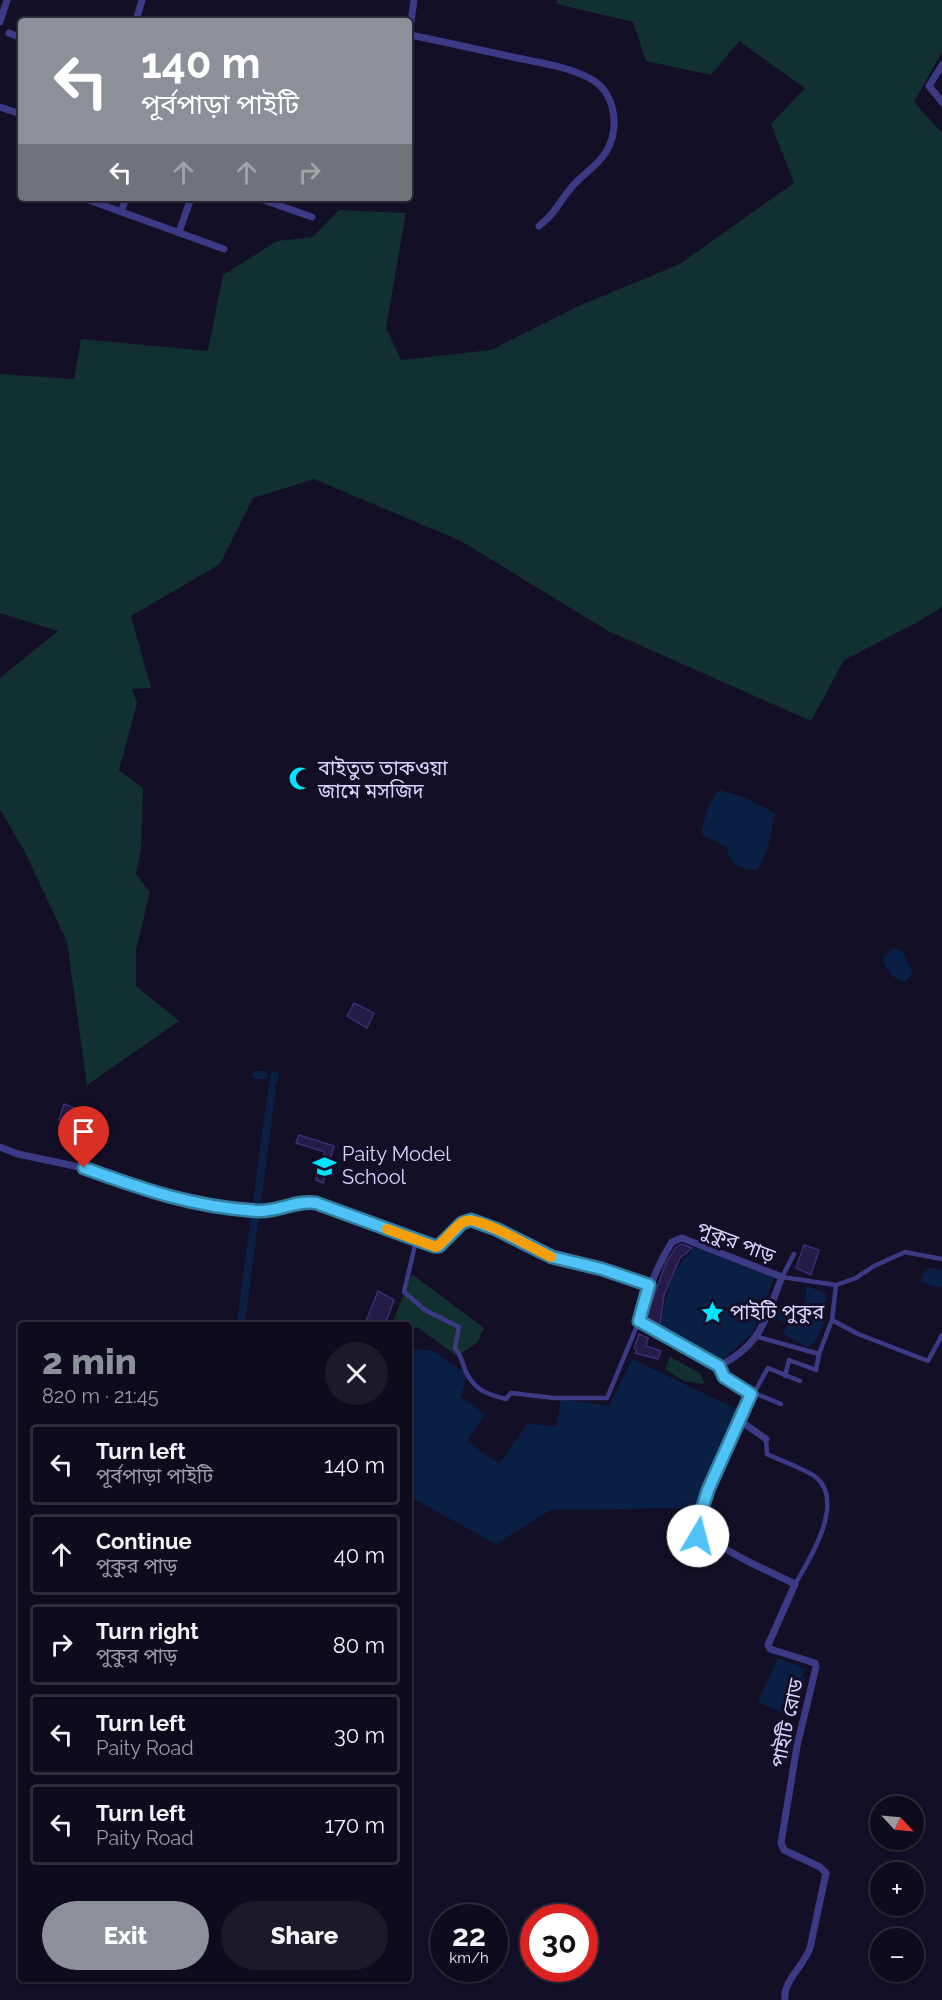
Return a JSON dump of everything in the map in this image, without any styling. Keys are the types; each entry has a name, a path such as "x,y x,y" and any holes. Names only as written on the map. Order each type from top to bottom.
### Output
{"street":[{"path":"0,22 7,0"},
{"path":"137,18 142,0"},
{"path":"412,18 414,0"},
{"path":"9,33 18,37"},
{"path":"412,34 564,68 593,80 607,93 614,112 613,134 606,151 587,174 571,187 554,214 539,226"},
{"path":"942,65 929,86 942,102"},
{"path":"0,107 18,113"},
{"path":"91,201 224,249"},
{"path":"121,212 125,201"},
{"path":"179,232 190,201"},
{"path":"267,201 312,217"},
{"path":"0,1147 18,1154 84,1168 177,1200 216,1208 267,1212 300,1202 316,1203 436,1247 462,1223 471,1220 496,1229 552,1257 602,1269 649,1285"},
{"name":"পুকুর পাড়","path":"639,1321 649,1285 672,1242 682,1238 782,1277 758,1337 736,1358 719,1366"},
{"path":"416,1241 404,1292 425,1310 459,1327 455,1348 462,1356 471,1380 483,1393 506,1399 511,1393 554,1398 607,1398 639,1321 719,1366 724,1377 753,1393 781,1404"},
{"path":"794,1254 782,1277 836,1285 856,1278 874,1266 906,1252 942,1259"},
{"path":"784,1376 789,1360 816,1370 819,1354 832,1320 836,1285"},
{"path":"832,1320 858,1334 928,1361 942,1335"},
{"path":"758,1337 819,1354"},
{"path":"739,1420 766,1438 766,1454 817,1478 826,1494 826,1516 817,1547 795,1584 695,1532 708,1490 739,1420 768,1368 800,1381"},
{"name":"পাইটি রোড","path":"785,2000 785,1988 801,1967 810,1948 826,1873 820,1867 784,1850 781,1843 796,1746 816,1667 815,1663 770,1649 768,1645 795,1584"}],"green space":[{"path":"557,0 942,0 942,52 914,102 942,133 942,607 844,660 811,721 608,631 461,541 314,479 253,498 220,564 131,616 151,688 132,689 137,703 119,770 143,788 141,849 136,874 150,892 136,950 136,986 179,1021 87,1085 67,942 25,852 0,809 0,678 58,631 0,613 0,374 74,379 81,339 208,351 223,275 277,241 313,237 339,210 406,213 386,328 401,360 491,350 581,305 680,264 794,183 771,124 805,88 739,41 711,75 646,61 633,22 557,4"},
{"path":"412,1274 484,1328 477,1343 457,1356 417,1327 412,1330 412,1322 393,1322"},
{"path":"670,1357 700,1373 705,1384 684,1381 665,1369"}],"water":[{"path":"720,790 744,797 775,813 768,847 758,870 741,868 730,858 727,847 701,834 710,805"},
{"path":"894,948 904,952 913,970 904,982 896,979 890,973 883,959"},
{"name":"পাইটি পুকুর","path":"695,1247 774,1278 753,1333 723,1359 661,1328 667,1294 674,1274"},
{"path":"925,1269 942,1270 942,1286 939,1288 921,1280"},
{"path":"806,1286 826,1293 821,1331 813,1343 807,1347 783,1334 788,1324 767,1314 772,1303 787,1309 806,1311"},
{"path":"412,1349 432,1350 467,1374 461,1397 485,1415 467,1441 499,1464 528,1423 556,1427 561,1399 609,1406 632,1359 739,1410 695,1508 551,1510 496,1544 412,1498"},
{"path":"778,1658 806,1669 802,1675 806,1680 797,1693 797,1703 791,1716 758,1702"}],"building":[{"path":"354,1003 374,1013 367,1028 347,1016"},
{"path":"64,1104 80,1110 74,1124 59,1120"},
{"name":"Paity Model School","path":"299,1135 334,1146 323,1183 316,1180 325,1152 296,1143"},
{"path":"682,1244 692,1248 680,1258 664,1295 660,1326 646,1318 666,1263 676,1247"},
{"path":"804,1245 819,1250 811,1275 796,1268"},
{"path":"378,1291 394,1300 386,1322 366,1321"},
{"path":"639,1334 648,1338 646,1346 661,1351 658,1359 635,1353 637,1350 634,1348"}],"waterway":[{"path":"256,1075 264,1075"},
{"path":"273,1081 275,1075"},
{"path":"241,1322 272,1089"}],"slow traffic":[{"path":"387,1229 436,1247 462,1223 471,1220 496,1229 551,1257"}],"place":[{"name":"বাইতুত তাকওয়া জামে মসজিদ","path":"300,779"},
{"name":"Paity Model School","path":"324,1166"},
{"name":"পাইটি পুকুর","path":"712,1312"}],"route":[{"path":"84,1168 177,1200 216,1208 267,1212 300,1202 316,1203 436,1247 462,1223 471,1220 496,1229 552,1257 602,1269 649,1285 639,1321 647,1328 719,1366 724,1377 751,1394 708,1490 695,1532 698,1536"}]}
